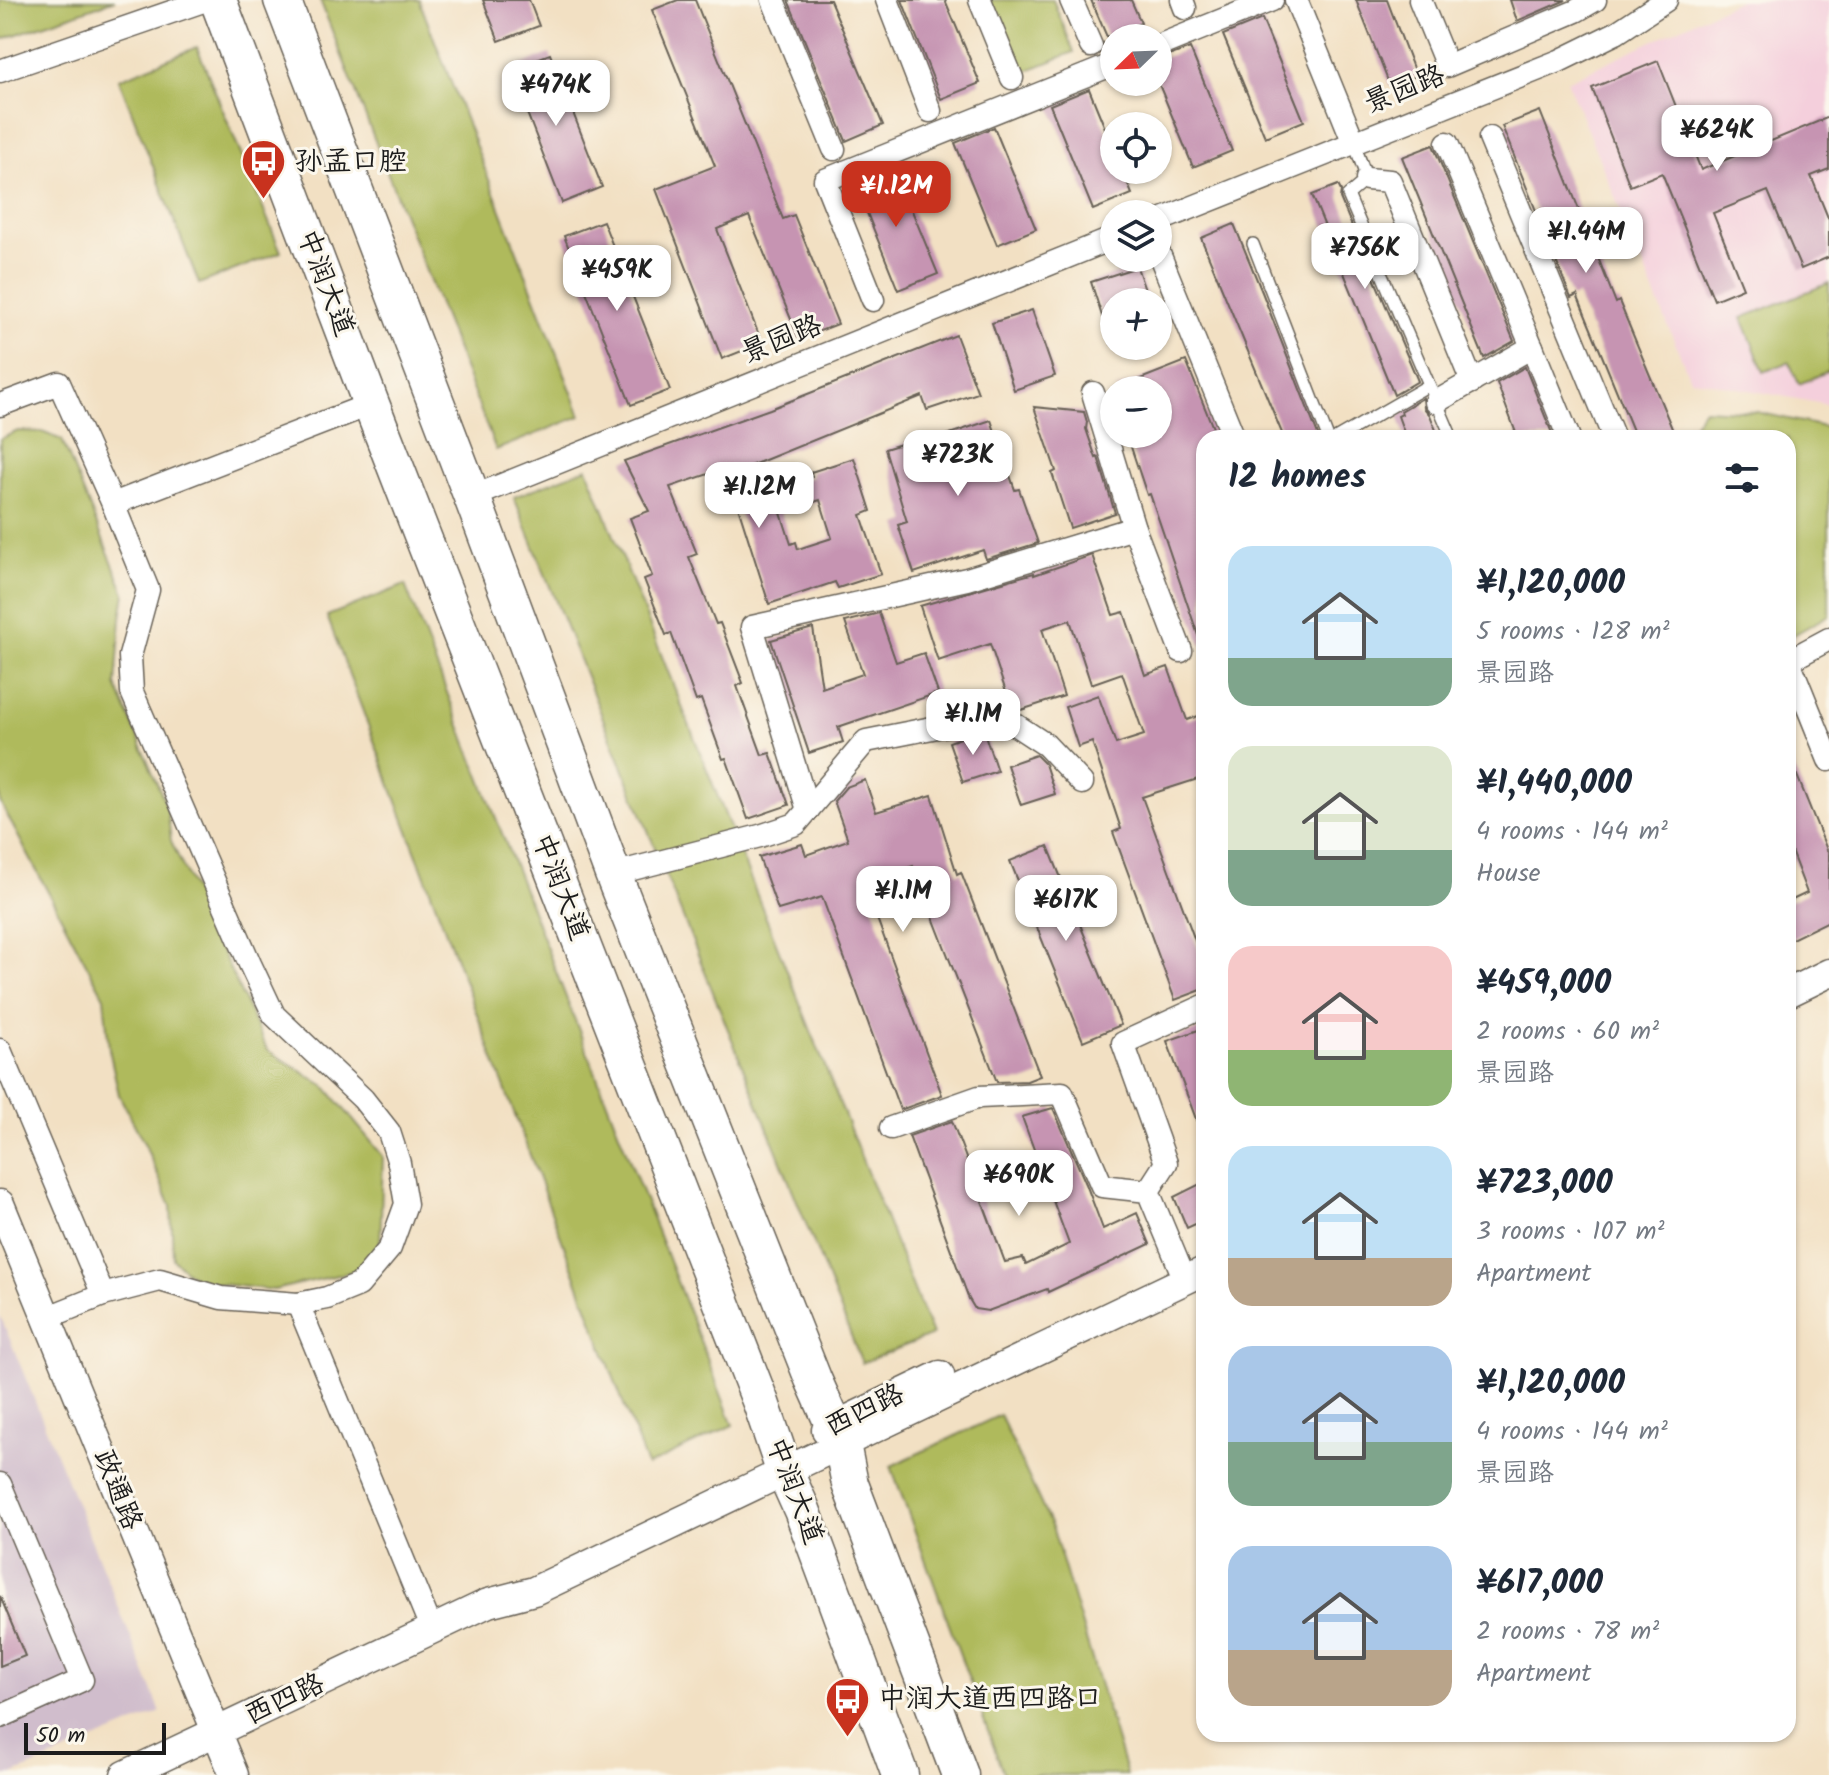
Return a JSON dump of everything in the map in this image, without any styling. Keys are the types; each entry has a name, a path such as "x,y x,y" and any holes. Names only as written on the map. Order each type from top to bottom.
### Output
{"main road":[{"name":"中润大道","path":"218,0 371,404 817,1549 900,1775"},
{"name":"中润大道","path":"282,0 613,874 837,1435 850,1484 960,1775"}],"street":[{"path":"0,71 206,0"},
{"path":"773,0 834,149"},
{"path":"887,0 930,111"},
{"path":"980,0 1012,78"},
{"path":"1071,0 1091,46"},
{"path":"1172,40 1272,0"},
{"path":"1296,0 1354,143"},
{"path":"1420,0 1447,66 1581,4"},
{"name":"景园路","path":"1172,215 1559,61 1616,33 1666,0"},
{"path":"873,300 825,180 1100,70"},
{"path":"1490,138 1611,430"},
{"path":"1447,143 1566,430"},
{"path":"1367,179 1390,181 1472,382"},
{"name":"景园路","path":"472,497 1100,244"},
{"path":"1167,272 1231,430"},
{"path":"1433,393 1472,382 1532,347"},
{"path":"0,405 59,383 148,590 130,656 132,692 274,1015 363,1099 389,1132 399,1163 406,1204 390,1248 359,1285 327,1298 298,1304 221,1298 160,1280 103,1295 46,1318"},
{"path":"1093,393 1134,528 1181,651"},
{"path":"113,504 371,404"},
{"path":"808,810 752,627 967,579 1134,528"},
{"path":"1796,657 1829,639"},
{"path":"1796,680 1829,760"},
{"path":"613,874 796,824 866,741 973,720 1014,724 1046,745 1082,783"},
{"path":"1796,972 1829,956"},
{"path":"1796,989 1829,973"},
{"path":"1148,1191 1166,1163 1123,1043 1196,1010"},
{"path":"0,1050 103,1295"},
{"path":"891,1128 979,1097 1062,1093 1102,1186 1148,1191"},
{"path":"1148,1191 1189,1271"},
{"name":"政通路","path":"0,1204 234,1775"},
{"name":"西四路","path":"125,1775 488,1603 523,1577 1189,1271"},
{"path":"298,1304 432,1630"},
{"path":"0,1484 82,1680 0,1717"}],"lane":[{"path":"1354,143 1367,179 1348,195 1449,430"},
{"path":"1253,244 1325,430"},
{"path":"1354,430 1433,393"}],"shaded area":[{"path":"1740,0 1829,0 1829,405 1690,379 1567,81"},
{"path":"0,1315 161,1712 12,1775 0,1775"}],"green space":[{"path":"0,0 115,0 0,40"},
{"path":"320,0 419,0 581,416 496,450"},
{"path":"983,0 1053,0 1074,52 1014,76"},
{"path":"197,47 281,252 199,284 119,79"},
{"path":"1829,283 1829,371 1799,384 1789,362 1764,372 1742,318"},
{"path":"1704,409 1757,412 1829,428 1829,615 1796,634 1796,430 1690,430"},
{"path":"18,431 42,432 62,440 125,593 116,685 167,807 171,841 267,1050 325,1086 383,1156 380,1249 355,1271 274,1290 212,1283 193,1277 173,1259 171,1206 119,1095 109,1049 104,997 0,802 0,439"},
{"path":"587,468 932,1335 862,1363 514,497"},
{"path":"405,585 733,1425 647,1466 327,616"},
{"path":"1000,1415 1053,1530 1127,1775 1004,1775 891,1466"}],"building":[{"path":"483,0 529,0 539,26 499,41"},
{"path":"678,0 695,0 783,219 794,215 838,324 799,339 749,216 717,229 762,343 722,359 656,189 715,166 652,10"},
{"path":"788,0 830,0 883,125 846,141"},
{"path":"902,0 945,0 980,83 941,99"},
{"path":"1091,0 1131,0 1141,23 1139,24 1101,24"},
{"path":"1356,0 1387,0 1416,76 1390,86"},
{"path":"1510,0 1566,0 1517,21"},
{"path":"1262,19 1304,121 1265,137 1223,35"},
{"path":"1190,48 1232,151 1193,167 1164,96 1172,96 1172,55"},
{"path":"550,54 602,187 562,203 510,69"},
{"path":"1658,61 1701,170 1829,117 1829,169 1811,176 1829,220 1829,257 1801,269 1768,191 1713,213 1743,288 1714,300 1662,173 1630,186 1592,88"},
{"path":"1089,89 1100,116 1100,184 1128,184 1132,194 1117,200 1100,200 1100,207 1093,210 1050,105"},
{"path":"1540,111 1616,303 1619,301 1673,430 1633,430 1577,295 1571,298 1502,126"},
{"path":"994,127 1036,229 997,245 955,143"},
{"path":"1433,145 1514,341 1484,358 1402,157"},
{"path":"894,167 938,274 898,290 855,183"},
{"path":"1338,185 1340,198 1418,381 1394,395 1312,195"},
{"path":"603,221 670,390 631,405 564,236"},
{"path":"1234,224 1316,430 1281,430 1201,238"},
{"path":"1122,272 1139,272 1144,288 1100,288 1100,310 1091,282"},
{"path":"1032,310 1055,376 1014,390 992,323"},
{"path":"956,335 978,393 927,410 922,396 728,475 726,468 670,487 697,554 689,557 716,624 720,623 743,683 737,686 762,755 770,753 789,805 748,819 701,699 696,701 671,633 666,635 644,579 652,576 630,518 649,511 624,461 770,409"},
{"path":"1186,361 1214,430 1196,430 1196,629 1150,494 1147,495 1131,448 1172,448 1172,376 1148,376"},
{"path":"1525,367 1551,430 1515,430 1497,383"},
{"path":"1423,398 1424,408 1436,430 1403,430 1398,416 1402,414 1401,411"},
{"path":"1034,407 1084,412 1086,429 1115,513 1070,528 1052,473 1056,471"},
{"path":"991,420 1015,490 1019,489 1038,543 986,559 983,550 914,573 898,525 907,522 885,449 927,436 929,441"},
{"path":"854,458 871,511 861,515 881,574 838,588 835,582 769,604 735,497 779,483 780,488 812,477 811,472","holes":["820,500 832,538 798,549 796,542 791,544 781,513"]},
{"path":"1092,555 1113,615 1124,612 1145,675 1168,667 1187,720 1196,717 1196,780 1142,797 1196,943 1196,992 1175,1000 1113,832 1121,829 1092,742 1078,747 1065,707 1098,695 1116,744 1144,735 1122,673 1091,684 1070,620 1042,629 1064,696 1018,711 1012,710 990,644 938,661 920,606 1034,575"},
{"path":"879,613 896,662 924,653 938,693 838,727 843,742 809,753 771,640 813,628 822,688 863,674 845,622"},
{"path":"972,734 985,735 997,771 963,782 949,742"},
{"path":"1036,755 1045,764 1055,794 1021,805 1007,765"},
{"path":"1796,773 1829,855 1829,921 1796,937 1796,898 1807,893 1796,864"},
{"path":"865,780 876,812 932,795 957,874 961,872 1040,1076 1027,1081 997,1082 913,866 864,883 942,1095 900,1110 822,897 778,910 759,857 802,844 806,855 848,840 834,801 846,787"},
{"path":"1048,846 1121,1025 1083,1041 1010,861"},
{"path":"1196,1031 1196,1119 1167,1041"},
{"path":"1053,1108 1103,1229 1137,1213 1150,1244 1048,1292 1047,1289 988,1311 975,1309 909,1136 952,1121 1005,1262 1023,1258 1026,1265 1069,1244 1022,1117"},
{"path":"1196,1186 1196,1224 1187,1228 1174,1197"},
{"path":"0,1596 25,1656 0,1666"}],"place":[{"name":"孙孟口腔","path":"264,201"},
{"name":"中润大道西四路口","path":"847,1738"}]}
